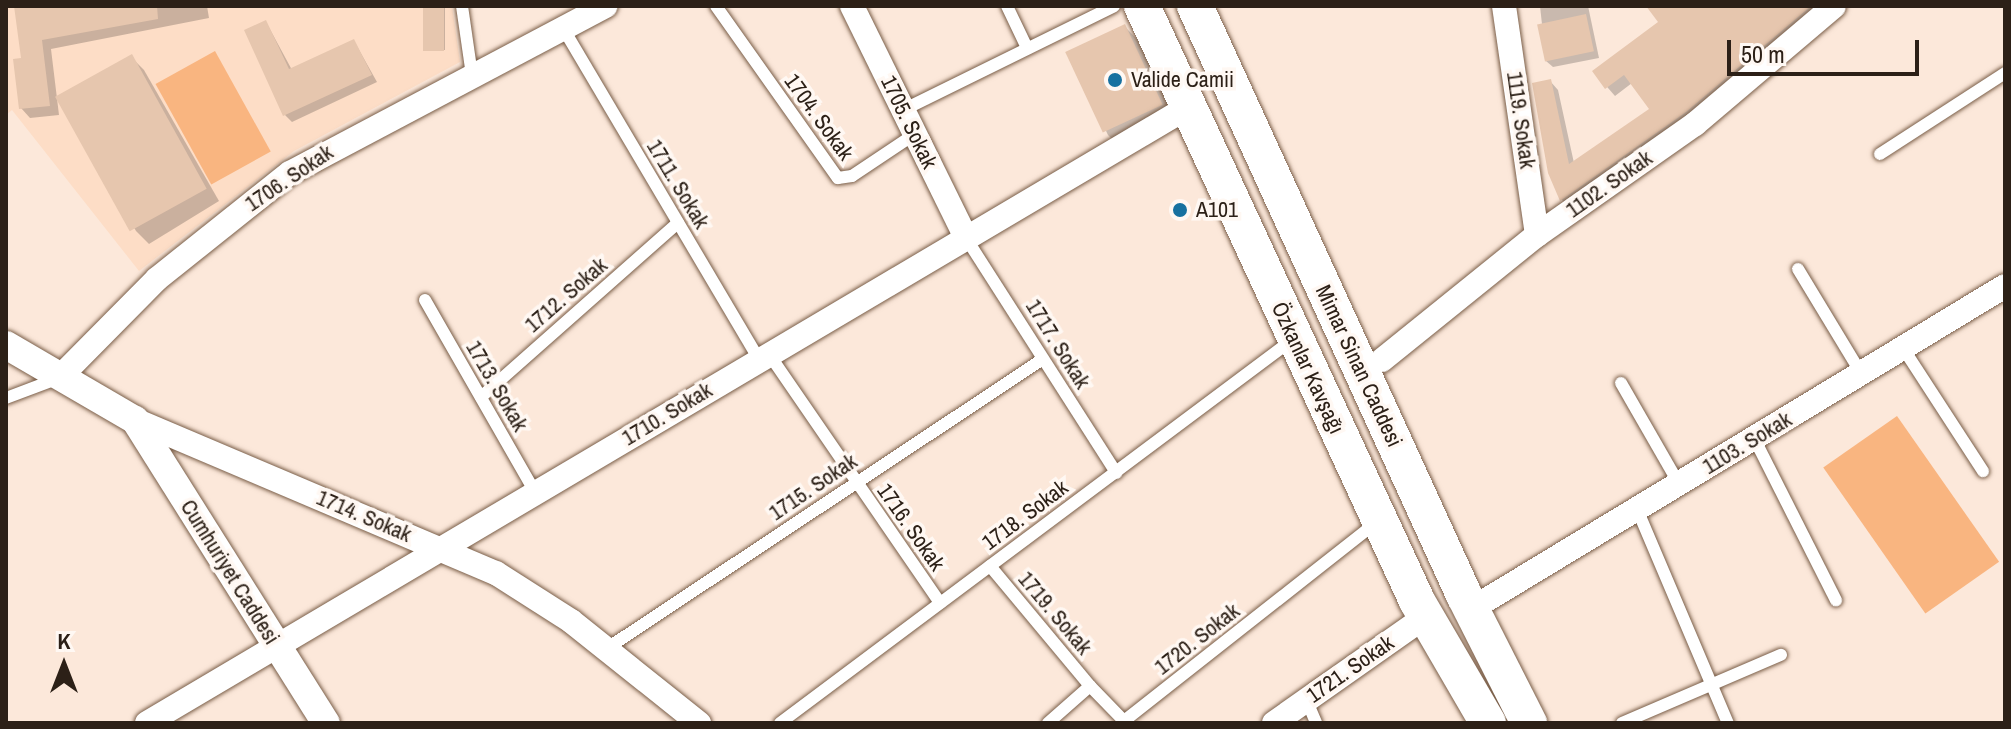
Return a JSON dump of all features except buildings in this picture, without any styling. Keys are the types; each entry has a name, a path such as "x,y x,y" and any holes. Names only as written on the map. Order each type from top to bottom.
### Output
{"main road":[{"name":"Özkanlar Kavşağı","path":"1142,6 1379,521 1426,616 1488,723"},
{"name":"Mimar Sinan Caddesi","path":"1168,6 1497,723"},
{"name":"Mimar Sinan Caddesi","path":"1195,6 1464,595 1531,723"},
{"path":"1220,6 1488,599 1531,723"}],"street":[{"name":"1706. Sokak","path":"60,377 157,279 290,173 606,6"},
{"name":"1705. Sokak","path":"852,6 966,238"},
{"name":"1119. Sokak","path":"1504,6 1537,235"},
{"name":"1102. Sokak","path":"1382,360 1537,235 1695,124 1834,6"},
{"name":"1710. Sokak","path":"147,723 1188,107"},
{"name":"1103. Sokak","path":"1488,599 2005,286"},
{"name":"1714. Sokak","path":"6,345 135,420 441,548 534,595 699,723"},
{"name":"Cumhuriyet Caddesi","path":"135,420 326,723"},
{"name":"1721. Sokak","path":"1274,723 1426,616"}],"lane":[{"path":"462,6 472,75"},
{"name":"1704. Sokak","path":"716,6 838,178 852,176 915,134"},
{"path":"1007,6 1027,48"},
{"path":"903,110 1114,6"},
{"name":"1711. Sokak","path":"563,28 678,223 764,357"},
{"path":"1880,154 2005,73"},
{"name":"1712. Sokak","path":"481,397 678,223"},
{"name":"1717. Sokak","path":"966,238 1116,473"},
{"path":"1798,269 1861,373"},
{"name":"1713. Sokak","path":"425,300 535,492"},
{"name":"1718. Sokak","path":"780,723 1295,338"},
{"path":"1903,348 1983,471"},
{"name":"1716. Sokak","path":"764,357 940,603"},
{"name":"1715. Sokak","path":"606,649 1043,359"},
{"name":"1706. Sokak","path":"6,398 60,377"},
{"path":"1621,383 1679,484"},
{"path":"1754,438 1836,600"},
{"path":"1637,509 1728,723"},
{"name":"1720. Sokak","path":"1090,686 1124,721 1379,521"},
{"name":"1719. Sokak","path":"990,566 1090,686"},
{"path":"1622,723 1781,655"},
{"path":"1048,723 1090,686"},
{"path":"1306,699 1316,723"}],"shaded area":[{"path":"6,6 452,6 460,62 294,151 139,271 12,110 6,115"},
{"path":"215,51 271,152 211,185 156,84"},
{"path":"1897,416 1999,562 1925,613 1823,468"}],"place":[{"name":"Valide Camii","path":"1115,80"},
{"name":"A101","path":"1180,210"}]}
